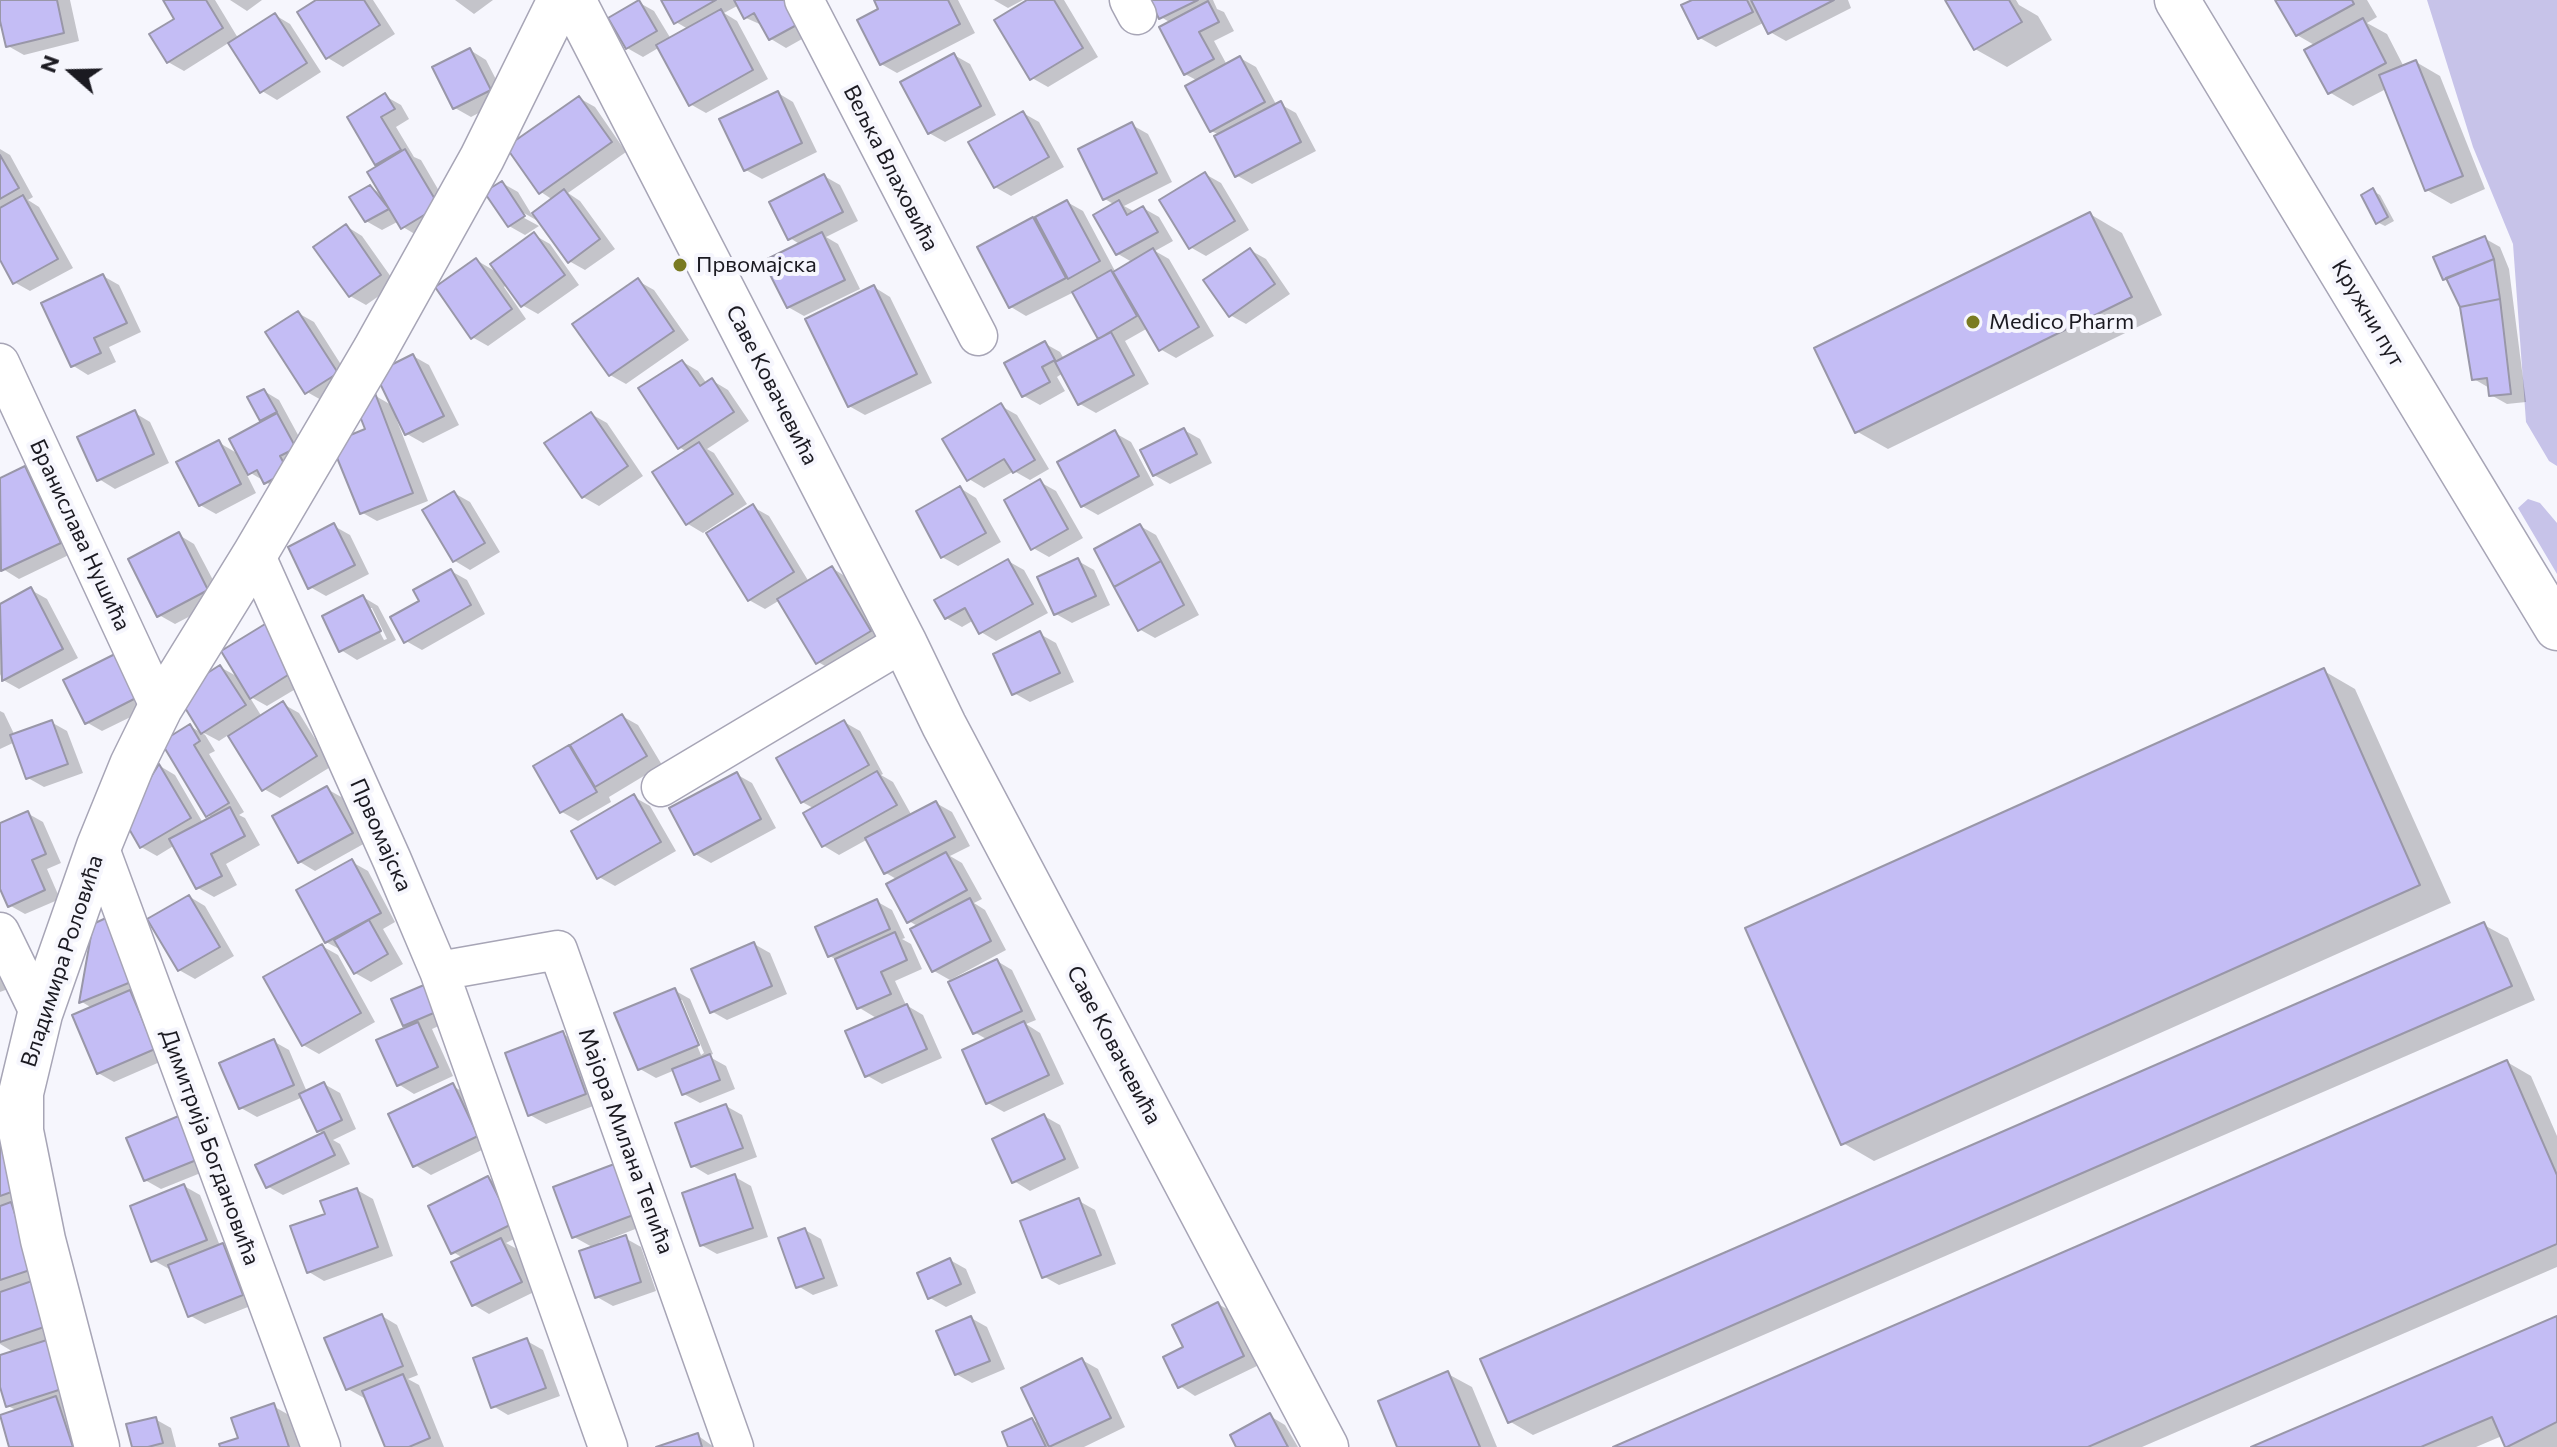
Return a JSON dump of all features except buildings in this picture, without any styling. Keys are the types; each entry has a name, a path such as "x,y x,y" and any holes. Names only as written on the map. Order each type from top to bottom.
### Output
{"street":[{"path":"255,554 375,350 482,158 560,0"},
{"name":"Саве Ковачевића","path":"573,0 944,725 1326,1447"},
{"name":"Вељка Влаховића","path":"804,0 978,336"},
{"name":"Кружни пут","path":"2177,0 2557,628"},
{"name":"Бранислава Нушића","path":"0,363 160,708"},
{"name":"Владимира Роловића","path":"97,1447 10,1096 99,846 132,765 160,708 255,554"},
{"name":"Првомајска","path":"255,554 439,971 608,1447"},
{"path":"661,787 904,642"},
{"name":"Димитрија Богдановића","path":"99,846 321,1447"},
{"path":"0,932 40,1014"},
{"name":"Мајора Милана Тепића","path":"439,971 558,950 734,1447"}],"shaded area":[{"path":"2427,0 2557,0 2557,466 2549,461 2526,422 2513,244 2473,147"},
{"path":"2528,499 2540,503 2557,523 2557,574 2518,508"}],"place":[{"name":"Првомајска","path":"680,265"},
{"name":"Medico Pharm","path":"1973,322"}]}
